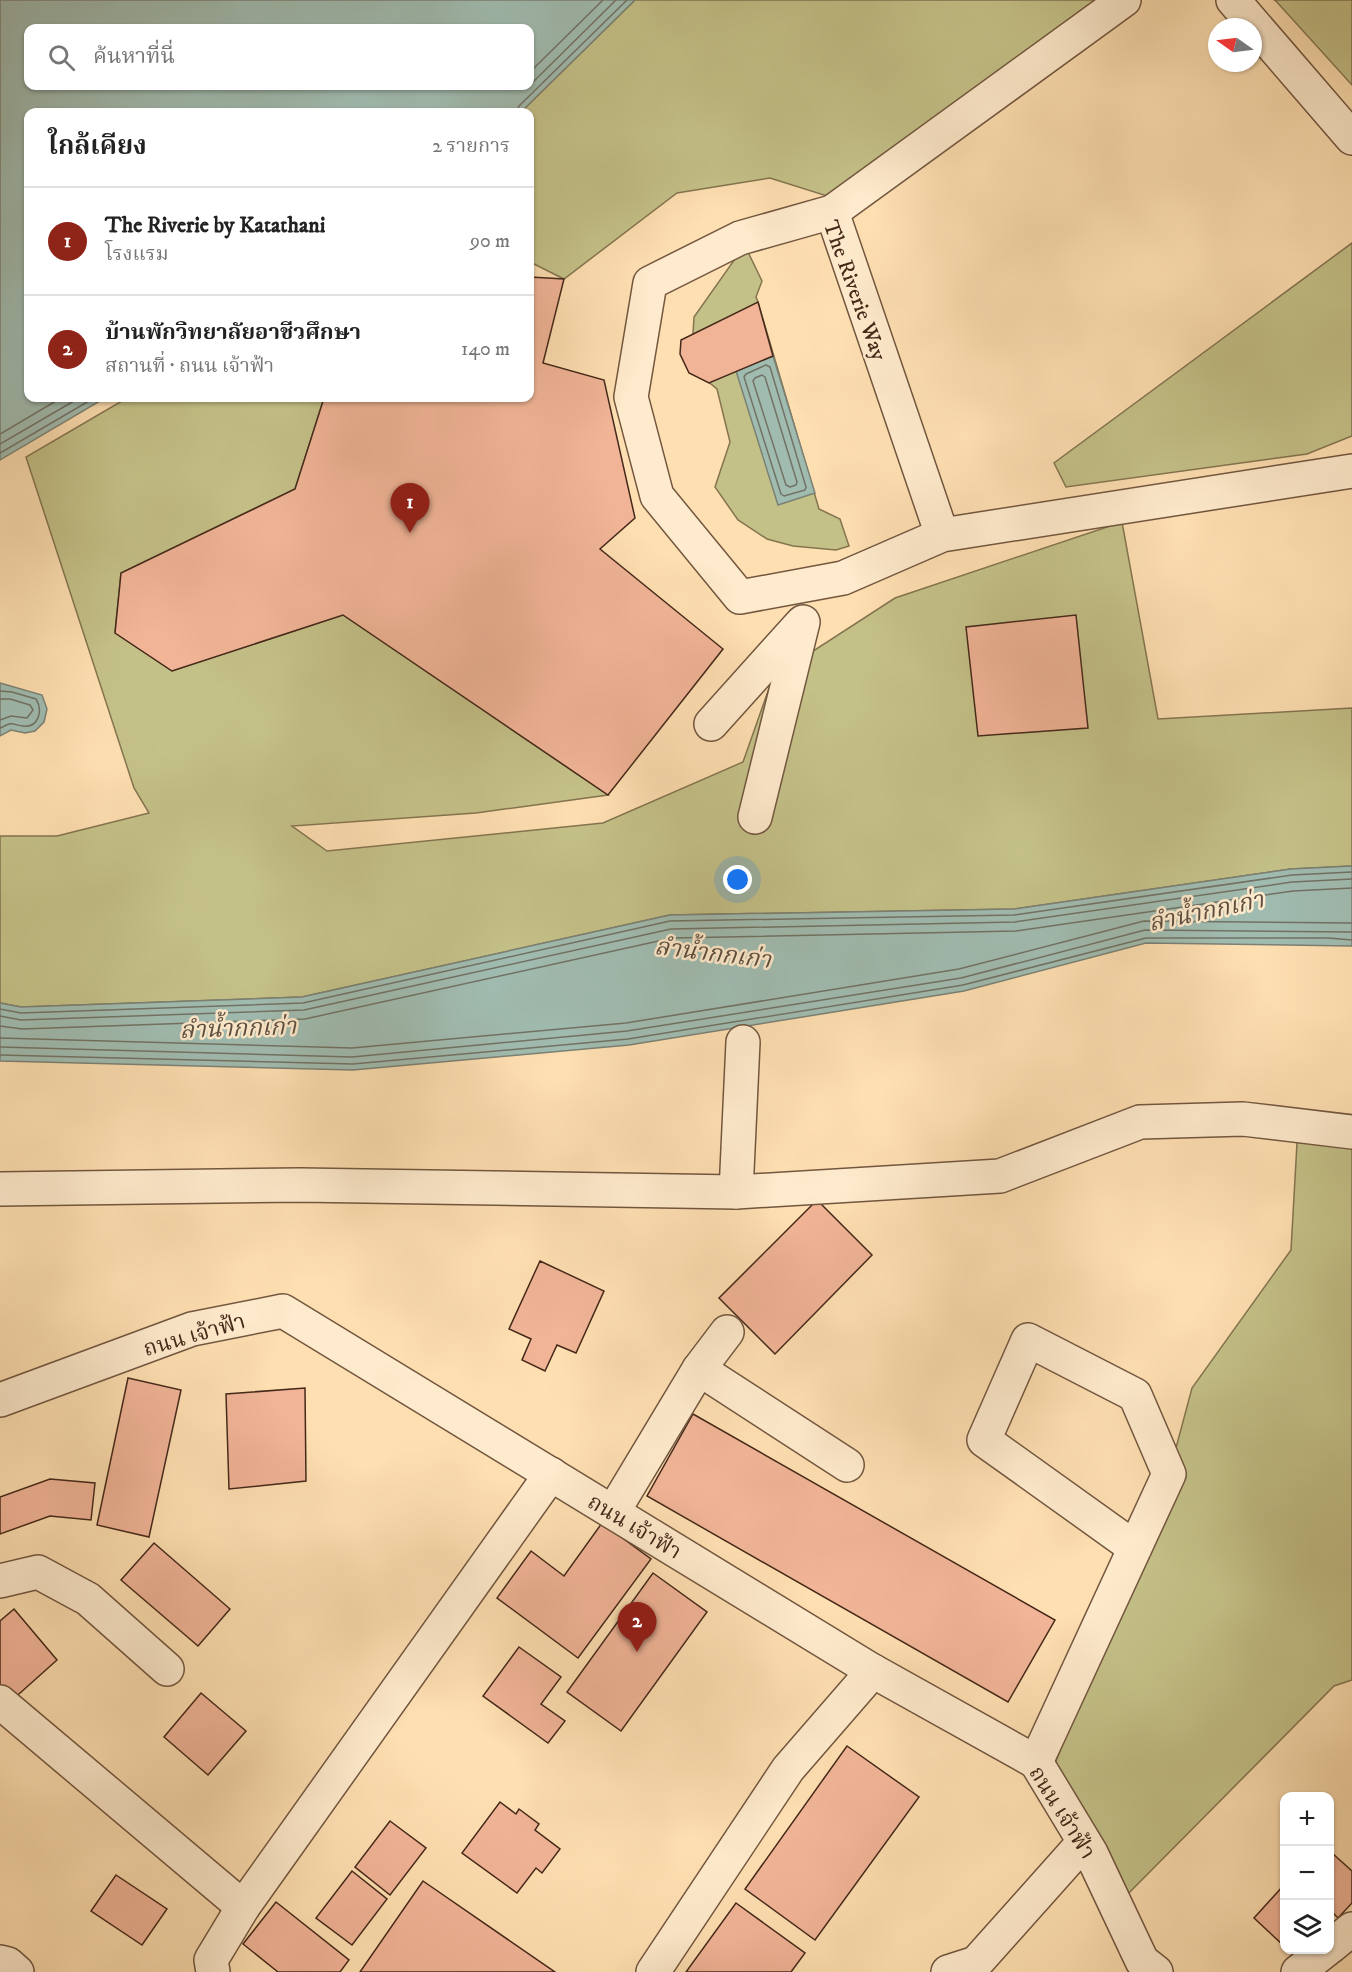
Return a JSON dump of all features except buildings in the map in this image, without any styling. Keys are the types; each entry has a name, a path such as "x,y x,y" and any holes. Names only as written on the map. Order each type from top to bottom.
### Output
{"street":[{"path":"832,212 1124,0"},
{"path":"1233,0 1352,138"},
{"name":"The Riverie Way","path":"942,535 832,212 740,238 650,283 631,397 657,496 740,597 843,578 942,535 1352,471"},
{"path":"711,724 843,578"},
{"path":"755,817 803,622"},
{"path":"736,1192 742,1042"},
{"path":"0,1189 300,1185 736,1192 1000,1176 1140,1122 1243,1119 1352,1132"},
{"name":"ถนน เจ้าฟ้า","path":"0,1400 192,1329 283,1311 873,1671 1036,1762 1091,1853 1142,1968"},
{"path":"613,1512 699,1369 727,1332"},
{"path":"1036,1762 1135,1548 1169,1474 1135,1395 1028,1340 984,1440 1135,1548"},
{"path":"699,1369 847,1465"},
{"path":"213,1972 211,1960 243,1907 550,1474"},
{"path":"0,1581 38,1572 88,1599 167,1669"},
{"path":"653,1972 788,1768 873,1671"},
{"path":"0,1702 243,1907"},
{"path":"948,1972 976,1963 1084,1842"},
{"path":"1334,1943 1352,1929"},
{"path":"1298,1972 1320,1954"},
{"path":"0,1962 8,1964 17,1972"}],"shaded area":[{"path":"635,0 1096,0 846,202 770,178 677,193 564,279 534,264 534,108 525,108"},
{"path":"1274,0 1352,0 1352,85 1276,1"},
{"path":"1352,243 1352,436 1307,454 1066,487 1054,463"},
{"path":"747,250 762,281 756,297 819,509 840,519 849,546 836,550 793,546 767,539 738,520 715,487 730,442 717,389 691,368 694,317 737,256"},
{"path":"120,402 323,402 295,489 121,573 115,633 172,671 343,615 608,795 476,813 292,826 327,851 603,823 743,762 773,677 895,598 1122,522 1158,719 1352,708 1352,866 1291,869 1014,909 670,915 302,997 21,1007 0,1003 0,836 57,836 149,813 134,788 26,457"},
{"path":"1298,1125 1352,1132 1352,1680 1334,1686 1116,1906 1054,1766 1169,1474 1192,1388 1291,1250"}],"water":[{"path":"0,0 635,0 525,108 24,108 24,402 98,402 0,460"},
{"path":"773,356 815,493 778,505 736,371"},
{"path":"0,683 42,695 47,709 44,722 35,731 25,733 11,730 0,736"},
{"name":"ลำน้ำกกเก่า","path":"1352,866 1352,946 1146,943 964,991 629,1045 353,1070 0,1061 0,1003 21,1007 302,997 670,915 1014,909 1291,869"}],"place":[{"name":"The Riverie by Katathani","path":"410,533"},
{"name":"บ้านพักวิทยาลัยอาชีวศึกษา","path":"637,1652"}]}
